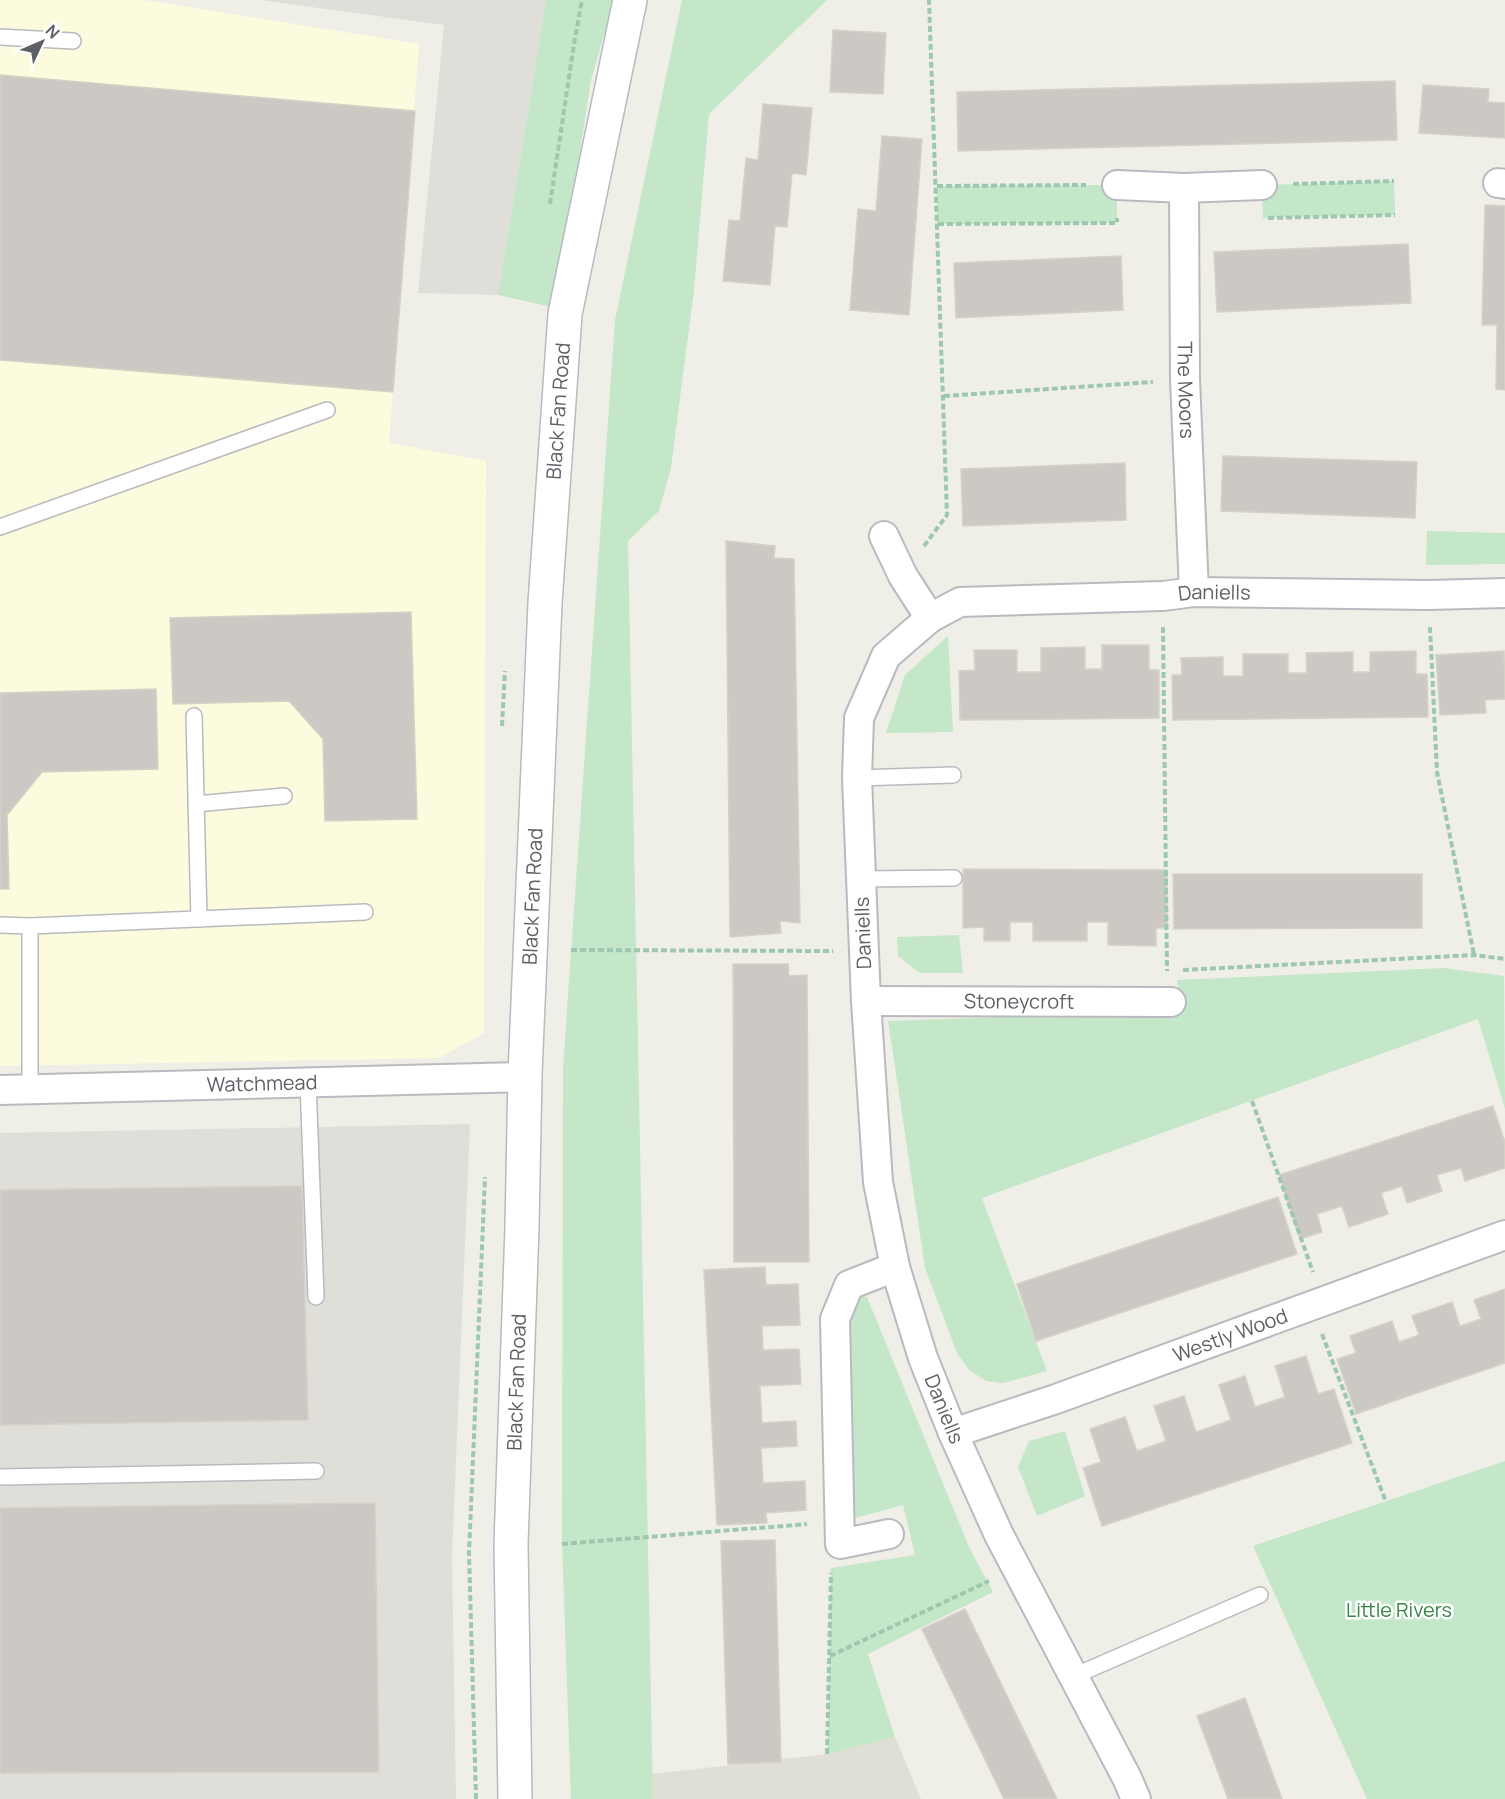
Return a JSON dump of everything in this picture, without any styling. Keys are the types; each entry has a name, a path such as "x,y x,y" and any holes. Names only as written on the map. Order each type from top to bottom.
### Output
{"main road":[{"name":"Black Fan Road","path":"516,1799 511,1544 525,1077 545,603 565,314 630,0"}],"street":[{"path":"1117,184 1184,188 1262,185"},
{"name":"The Moors","path":"1184,188 1185,380 1194,592"},
{"path":"884,536 903,576 930,618"},
{"name":"Daniells","path":"1136,1799 999,1535 953,1433 923,1358 895,1268 878,1182 866,1000 857,778 859,718 886,656 930,618 960,602 1163,596 1194,592 1429,595 1505,592"},
{"name":"Stoneycroft","path":"866,1000 1171,1002"},
{"name":"Watchmead","path":"0,1090 525,1077"},
{"name":"Westly Wood","path":"953,1433 1056,1399 1505,1235"},
{"path":"889,1534 840,1532 835,1318 849,1285 895,1268"}],"lane":[{"path":"0,37 73,41"},
{"path":"0,527 327,410"},
{"path":"194,716 199,919"},
{"path":"857,778 953,776"},
{"path":"196,804 284,796"},
{"path":"861,879 954,878"},
{"path":"0,925 30,926 365,912"},
{"path":"30,926 30,1089"},
{"path":"308,1082 316,1297"},
{"path":"0,1477 316,1470"},
{"path":"1074,1676 1260,1595"}],"path":[{"path":"903,576 947,515 929,0"},
{"path":"1394,181 1262,185 1263,218 1395,215"},
{"path":"937,186 1117,184 1117,223 937,224"},
{"path":"944,396 1185,380"},
{"path":"1429,595 1437,772 1474,955"},
{"path":"1163,596 1167,971 1171,1002"},
{"path":"571,950 864,951"},
{"path":"1179,971 1474,955 1505,959"},
{"path":"1252,1101 1317,1304 1386,1502"},
{"path":"562,1544 840,1532 831,1568 827,1754"},
{"path":"830,1656 1016,1568"}],"shaded area":[{"path":"0,0 144,0 419,44 389,443 486,461 484,1033 439,1058 0,1066"},
{"path":"259,0 546,0 498,295 418,293 444,25"},
{"path":"470,1124 452,1557 456,1799 0,1799 0,1133"},
{"path":"895,1737 921,1799 653,1799 652,1774 827,1754"}],"green space":[{"path":"546,0 614,0 591,80 556,308 498,295"},
{"path":"682,0 827,0 709,114 694,290 671,468 659,511 628,541 653,1799 571,1799 562,1544 563,1067 615,320"},
{"path":"1394,181 1395,215 1263,218 1262,185"},
{"path":"1117,185 1117,223 937,224 937,186"},
{"path":"1427,531 1505,533 1505,564 1426,565"},
{"path":"948,636 953,732 886,733 905,675"},
{"path":"959,935 963,973 920,973 898,956 897,937"},
{"path":"1444,968 1504,976 1505,1109 1478,1019 982,1198 1047,1371 1003,1383 986,1381 969,1370 957,1353 925,1268 888,1021 1181,1011 1177,980"},
{"path":"859,1296 867,1297 969,1547 993,1592 868,1654 895,1737 827,1754 831,1568 915,1555 903,1505 841,1522 845,1329"},
{"path":"1065,1431 1085,1496 1037,1516 1018,1467 1029,1441"},
{"name":"Little Rivers","path":"1505,1461 1505,1799 1367,1799 1253,1546"}],"building":[{"path":"833,30 886,33 883,94 830,92"},
{"path":"0,75 415,111 393,392 0,360"},
{"path":"1395,81 1397,140 958,151 957,92"},
{"path":"1423,85 1489,89 1488,102 1505,103 1505,138 1419,133"},
{"path":"763,104 812,108 806,175 792,173 787,227 775,226 770,285 723,281 729,220 740,221 746,158 758,160"},
{"path":"882,136 922,139 909,315 850,310 858,209 876,211"},
{"path":"1485,205 1505,206 1505,390 1496,389 1497,325 1482,325"},
{"path":"1408,244 1411,303 1217,312 1214,252"},
{"path":"1121,256 1123,310 956,318 954,263"},
{"path":"1223,456 1417,462 1415,518 1221,511"},
{"path":"1125,463 1126,520 963,526 961,469"},
{"path":"726,541 775,546 774,558 794,559 800,923 780,921 781,933 730,937"},
{"path":"411,612 417,819 325,821 323,739 289,701 173,704 170,618"},
{"path":"1102,645 1149,645 1149,670 1159,670 1159,718 960,720 959,671 975,670 974,650 1017,650 1017,672 1041,672 1041,648 1085,647 1085,669 1102,669"},
{"path":"1416,651 1416,674 1427,674 1428,717 1173,720 1172,675 1182,675 1181,658 1223,657 1223,676 1243,676 1243,654 1288,654 1288,673 1307,673 1306,653 1353,652 1353,672 1370,672 1370,652"},
{"path":"1504,651 1505,699 1485,700 1486,713 1440,715 1436,655"},
{"path":"156,689 158,769 42,772 7,815 9,889 0,889 0,693"},
{"path":"963,869 1167,870 1167,928 1156,928 1156,946 1108,945 1108,922 1087,922 1087,941 1033,941 1033,922 1010,922 1010,941 984,941 984,927 963,928"},
{"path":"1173,874 1422,874 1422,928 1174,929"},
{"path":"733,964 788,964 789,976 807,975 809,1262 734,1262"},
{"path":"1493,1106 1505,1142 1505,1168 1465,1181 1461,1168 1437,1175 1442,1191 1407,1203 1402,1186 1381,1193 1388,1214 1349,1227 1342,1206 1317,1214 1322,1232 1300,1239 1279,1175"},
{"path":"302,1186 308,1420 0,1425 0,1190"},
{"path":"1278,1197 1297,1254 1036,1341 1017,1284"},
{"path":"765,1267 766,1285 798,1284 800,1325 762,1326 763,1350 799,1349 801,1384 760,1386 762,1423 796,1421 797,1446 761,1448 763,1483 805,1481 806,1510 766,1513 767,1523 717,1525 704,1270"},
{"path":"1505,1289 1505,1363 1356,1414 1337,1359 1356,1353 1350,1336 1392,1321 1399,1342 1419,1335 1412,1316 1452,1302 1460,1326 1481,1319 1474,1300"},
{"path":"1306,1356 1318,1394 1334,1389 1352,1443 1102,1526 1083,1468 1101,1462 1090,1429 1125,1417 1137,1451 1166,1441 1154,1406 1184,1396 1196,1432 1231,1420 1219,1385 1245,1376 1255,1407 1285,1397 1275,1366"},
{"path":"375,1503 379,1772 0,1773 0,1508"},
{"path":"775,1540 781,1762 728,1764 721,1541"},
{"path":"965,1609 1057,1799 1004,1799 922,1629"},
{"path":"1245,1698 1282,1799 1228,1799 1197,1716"}]}
